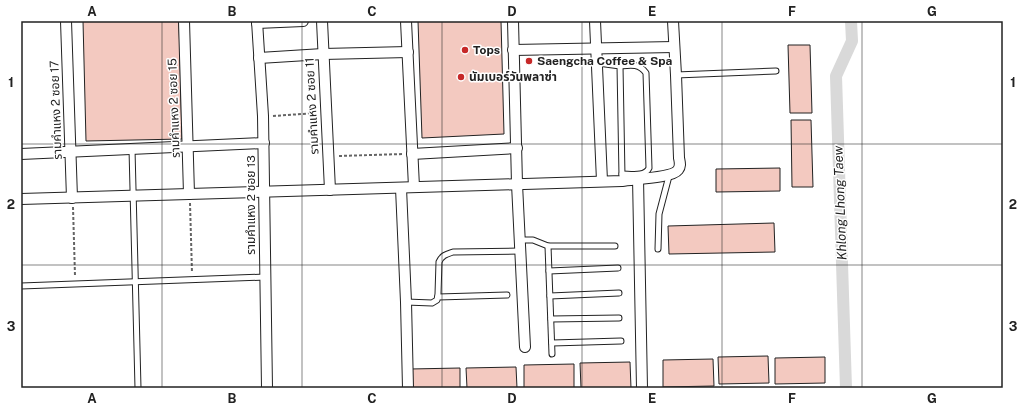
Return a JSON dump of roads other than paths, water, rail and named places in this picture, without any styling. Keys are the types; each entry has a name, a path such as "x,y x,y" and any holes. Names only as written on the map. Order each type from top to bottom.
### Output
{"street":[{"name":"รามคำแหง 2 ซอย 17","path":"66,21 72,198"},
{"name":"รามคำแหง 2 ซอย 15","path":"184,21 189,194"},
{"path":"257,22 303,21"},
{"name":"รามคำแหง 2 ซอย 11","path":"322,21 330,190"},
{"path":"406,21 414,187"},
{"path":"513,21 517,184 525,347"},
{"path":"595,21 602,181"},
{"path":"21,199 602,181 622,177 638,178 669,176 677,171 680,165 673,21"},
{"name":"รามคำแหง 2 ซอย 13","path":"257,22 264,144 267,388"},
{"path":"513,50 674,46"},
{"path":"259,58 323,54 408,52"},
{"path":"21,154 264,144"},
{"path":"412,154 517,148"},
{"path":"638,178 642,388"},
{"path":"400,188 406,302 408,388"}],"lane":[{"path":"598,63 620,66 636,65 642,67 646,73 649,168 648,172 644,174 622,177 620,66"},
{"path":"676,75 776,71"},
{"path":"132,149 138,388"},
{"path":"658,249 659,214 669,176"},
{"path":"520,240 533,240 548,246 615,246"},
{"path":"548,246 552,354"},
{"path":"406,302 432,303 437,300 439,262 446,254 453,252 520,251"},
{"path":"549,271 618,268"},
{"path":"21,286 265,277"},
{"path":"550,296 618,293"},
{"path":"438,297 508,295"},
{"path":"551,319 619,318"},
{"path":"552,343 622,341"}],"waterway":[{"name":"Khlong Lhong Taew","path":"846,388 836,76 852,41 851,21"}],"place":[{"name":"Tops","path":"465,50"},
{"name":"Saengcha Coffee & Spa","path":"529,61"},
{"name":"นัมเบอร์วันพลาซ่า","path":"461,77"}]}
